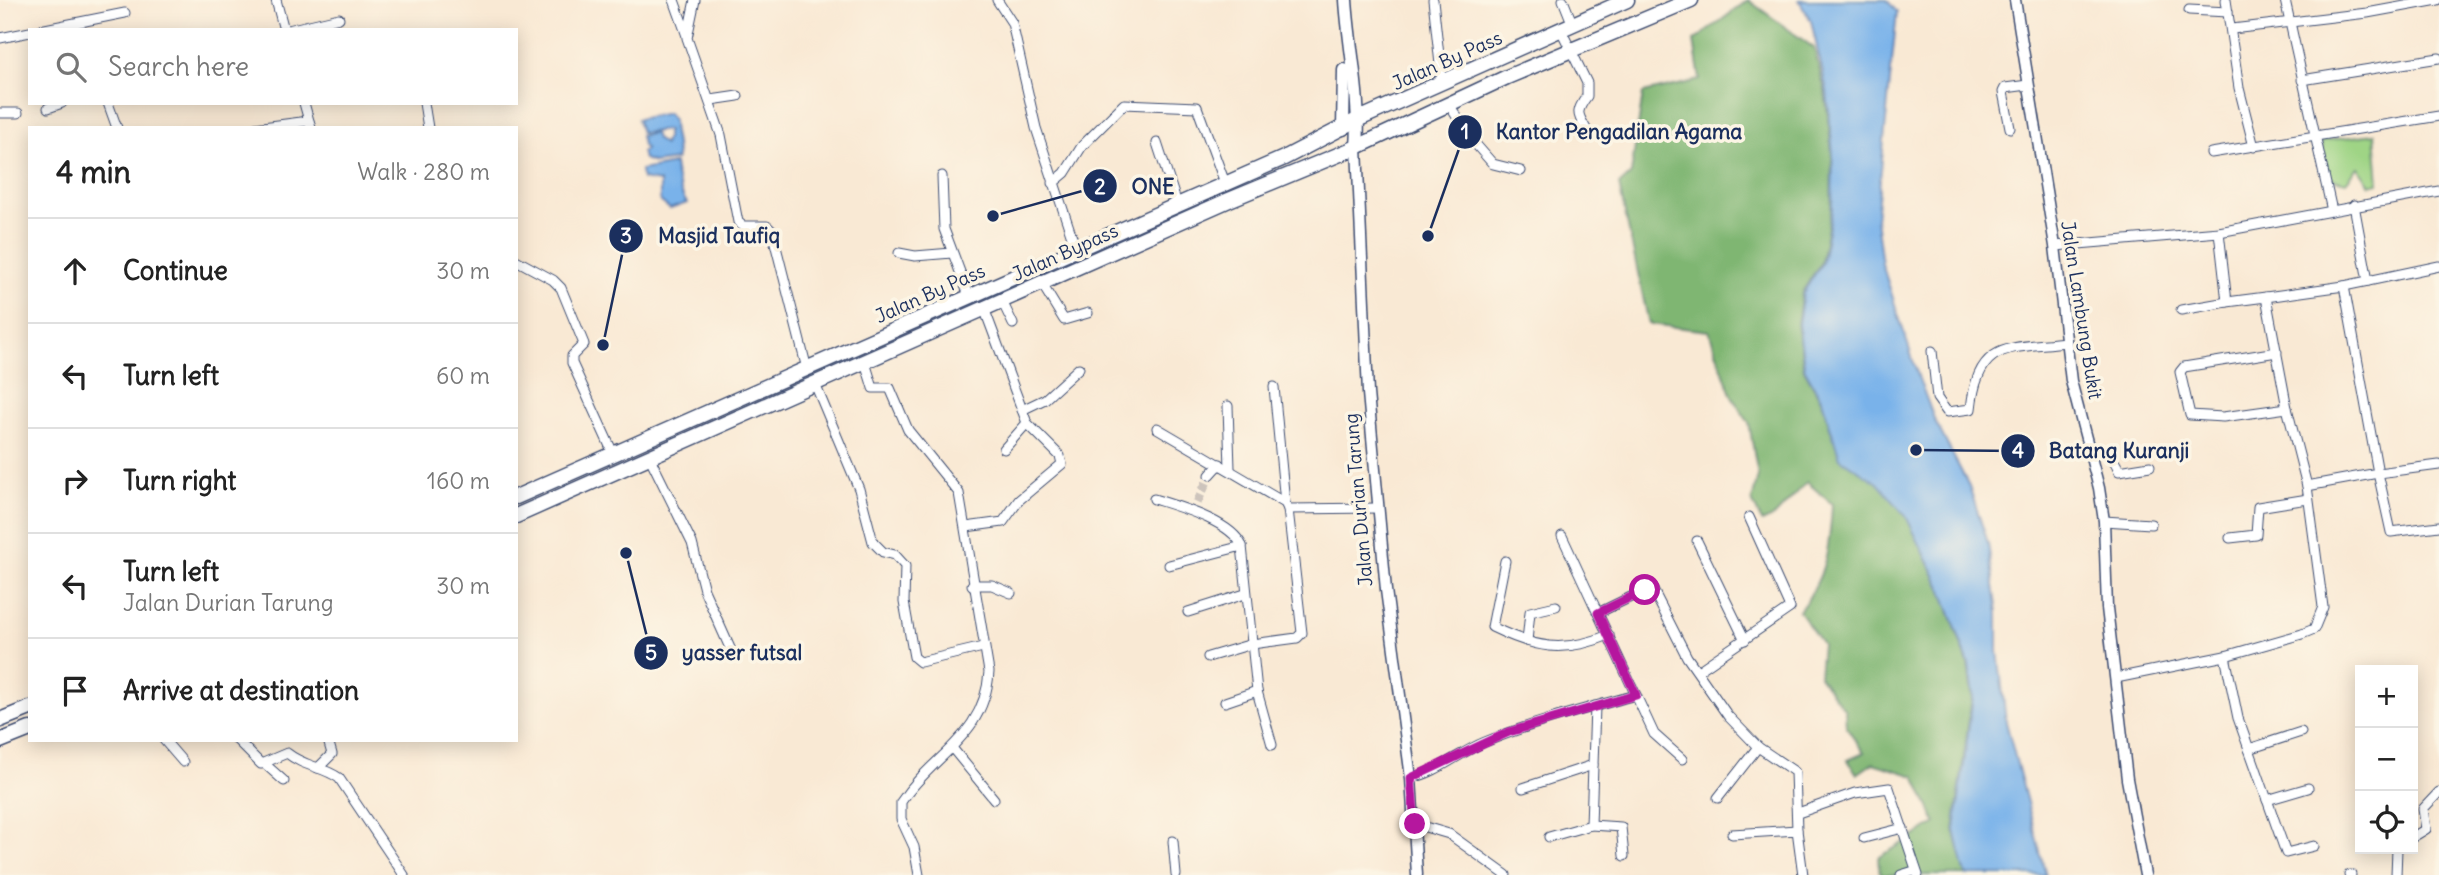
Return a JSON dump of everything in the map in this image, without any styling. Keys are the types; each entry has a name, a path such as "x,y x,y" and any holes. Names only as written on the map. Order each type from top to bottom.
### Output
{"highway":[{"name":"Jalan By Pass","path":"518,496 1225,183 1343,129 1359,119 1627,0"},
{"name":"Jalan Bypass","path":"518,515 1357,147 1448,103 1690,0"},
{"path":"1071,251 1076,269"},
{"path":"769,384 778,401"},
{"path":"0,720 28,709"},
{"path":"0,741 28,730"}],"main road":[{"path":"1339,0 1346,95 1343,129"},
{"name":"Jalan Durian Tarung","path":"1346,0 1349,50 1359,119 1357,147"}],"street":[{"path":"276,0 285,28"},
{"path":"674,0 711,100 721,135 738,222 743,226 767,226 772,231 807,369"},
{"path":"687,38 695,0"},
{"path":"997,0 1012,23 1071,251"},
{"path":"1433,0 1442,83"},
{"path":"1563,0 1571,49 1587,83 1588,92 1578,112 1589,134"},
{"name":"Jalan Lambung Bukit","path":"2015,0 2055,246 2071,381 2104,521 2107,608 2127,779 2145,875"},
{"path":"2226,0 2239,88 2254,147"},
{"path":"2284,0 2332,211"},
{"path":"2232,29 2438,0"},
{"path":"2189,10 2228,12"},
{"path":"59,28 88,25 125,13"},
{"path":"295,28 339,18"},
{"path":"0,38 28,32"},
{"path":"2302,80 2439,58"},
{"path":"2010,128 2003,92 2005,88 2028,85"},
{"path":"711,100 738,96"},
{"path":"1053,183 1065,173 1082,146 1124,104 1143,103 1195,105 1225,183"},
{"path":"1448,103 1472,140 1493,164 1521,171"},
{"path":"48,107 55,105"},
{"path":"109,105 116,126"},
{"path":"279,126 310,124 305,105"},
{"path":"424,105 428,126"},
{"path":"0,113 18,113"},
{"path":"2210,153 2439,116"},
{"path":"1157,144 1177,204"},
{"name":"Jalan Durian Tarung","path":"1357,147 1368,393 1378,508 1411,778 1417,875"},
{"path":"942,177 942,219 951,253 969,296"},
{"path":"2055,246 2219,232 2439,191"},
{"path":"2354,205 2368,281"},
{"path":"2219,232 2227,302"},
{"path":"900,253 933,256 951,253"},
{"path":"518,261 553,280 567,298 584,344 572,356 572,363 613,453"},
{"path":"2181,310 2344,286 2439,267"},
{"path":"1042,284 1062,319 1066,321 1088,313"},
{"path":"2344,286 2391,532 2439,526"},
{"path":"2116,678 2225,656 2302,634 2314,629 2320,621 2323,607 2307,486 2287,408 2266,297"},
{"path":"1002,301 1013,324"},
{"path":"966,527 1003,522 1019,500 1061,468 1062,458 1027,424 984,309"},
{"path":"1932,351 1937,398 1947,412 1971,409 1980,369 1998,351 2066,342"},
{"path":"2277,352 2184,367 2180,372 2190,415 2223,417 2287,408"},
{"path":"865,362 873,387 890,388 908,430 956,487 966,527 972,585 989,672 986,699 962,740 901,802 901,819 914,846 919,875"},
{"path":"1022,410 1045,399 1079,368"},
{"path":"815,384 859,489 873,542 883,552 895,555 905,566 904,601 914,657 920,662 984,647"},
{"path":"1208,657 1252,643 1297,638 1302,633 1274,387"},
{"path":"1228,406 1230,468"},
{"path":"1004,449 1027,424"},
{"path":"1157,428 1230,468 1286,506 1378,508"},
{"path":"2089,449 2108,453 2114,458 2119,471 2150,466"},
{"path":"650,458 692,543 704,590 734,657"},
{"path":"1210,475 1220,464"},
{"path":"2307,486 2439,465"},
{"path":"1154,499 1194,507 1236,534 1242,545 1257,691 1272,745"},
{"path":"2230,538 2256,535 2258,507 2308,499"},
{"path":"1698,671 1789,611 1791,606 1749,517"},
{"path":"2104,521 2151,524"},
{"path":"1562,536 1654,734 1682,759"},
{"path":"1697,541 1745,639"},
{"path":"1169,565 1242,545"},
{"path":"1505,561 1490,625 1559,649 1587,644 1609,635"},
{"path":"972,585 992,585 1011,593"},
{"path":"1598,613 1645,590 1653,590 1698,671 1728,716 1758,747 1794,769 1802,875"},
{"path":"1188,612 1245,594"},
{"path":"1527,640 1530,612 1556,606"},
{"path":"2225,656 2238,718 2286,853 2314,846"},
{"path":"1225,702 1257,691"},
{"path":"1411,778 1509,732 1636,695"},
{"path":"1591,825 1595,706"},
{"path":"2249,749 2301,732"},
{"path":"166,742 183,762"},
{"path":"239,742 256,760 265,764 284,782"},
{"path":"318,768 332,754 329,742"},
{"path":"1717,798 1758,747"},
{"path":"953,749 994,799"},
{"path":"265,764 275,756 287,753 307,766 339,778 404,875"},
{"path":"1523,788 1592,765"},
{"path":"1798,813 1884,786 1893,792 1916,873 1901,875"},
{"path":"2267,800 2308,788"},
{"path":"2418,834 2426,829 2423,809 2439,792"},
{"path":"1415,824 1449,834 1506,875"},
{"path":"1549,836 1591,825 1621,827 1624,856"},
{"path":"1864,838 1903,828"},
{"path":"1732,834 1797,830"},
{"path":"1173,841 1176,875"},
{"path":"2396,875 2397,854"}],"green space":[{"path":"1748,0 1814,48 1825,91 1832,154 1831,211 1821,262 1802,292 1797,324 1804,370 1821,400 1840,458 1878,483 1906,516 1941,588 1968,664 1972,696 1954,830 1966,875 1880,875 1878,858 1936,823 1915,776 1873,763 1857,774 1848,760 1864,753 1846,726 1845,710 1819,676 1822,644 1799,611 1821,574 1830,534 1832,504 1807,482 1775,516 1762,522 1752,501 1758,476 1749,423 1732,397 1709,331 1649,324 1619,185 1631,174 1643,93 1700,80 1694,41"},
{"path":"2375,134 2379,183 2370,185 2358,167 2346,182 2329,178 2321,141"}],"water":[{"path":"1799,0 1887,0 1897,12 1876,219 1882,264 1919,379 1935,421 1969,486 1988,543 1998,613 1998,651 2006,722 2046,875 1967,875 1964,869 1955,830 1973,696 1969,664 1941,587 1906,516 1878,483 1840,458 1822,400 1805,370 1798,324 1803,293 1822,263 1832,210 1833,154 1827,91 1811,21"},
{"path":"668,113 673,120 676,160 654,163 644,159 642,153 646,148 643,147 640,136 654,133 656,139 664,145 668,130 641,133 637,119"},
{"path":"674,164 687,203 670,209 660,201 660,182 642,179 641,170"}],"tunnel":[{"path":"1197,503 1210,475"}],"place":[{"name":"ONE","path":"993,216"},
{"name":"Kantor Pengadilan Agama","path":"1428,236"},
{"name":"Masjid Taufiq","path":"603,345"},
{"name":"Batang Kuranji","path":"1916,450"},
{"name":"yasser futsal","path":"626,553"}],"route":[{"path":"1415,824 1411,778 1422,775 1475,746 1536,722 1636,695 1598,613 1645,590"}]}
